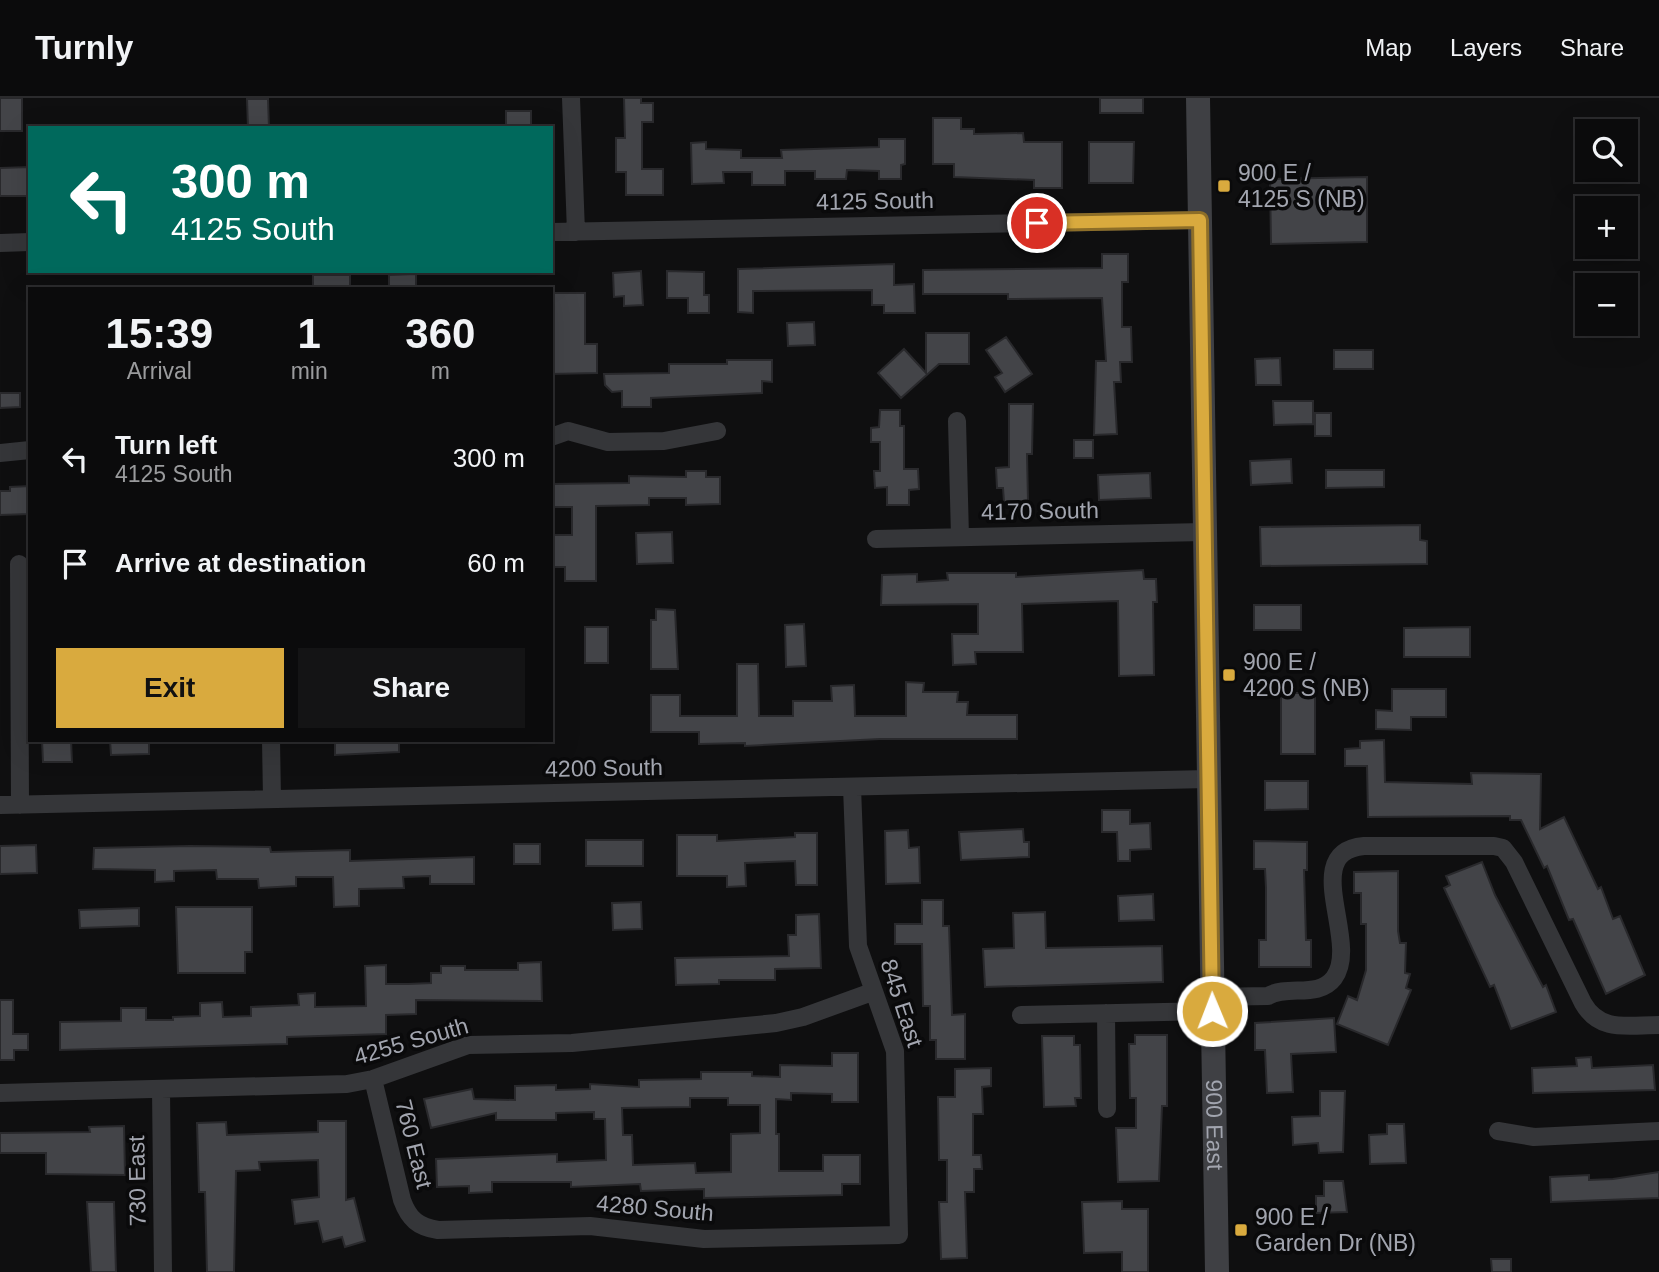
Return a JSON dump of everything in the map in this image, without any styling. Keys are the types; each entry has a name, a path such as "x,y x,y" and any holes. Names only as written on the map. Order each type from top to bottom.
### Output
{"main road":[{"name":"900 East","path":"1198,98 1217,1272"}],"street":[{"path":"571,98 576,232"},
{"name":"4125 South","path":"553,232 1200,220"},
{"path":"0,243 28,242"},
{"path":"957,421 960,537"},
{"path":"553,436 568,431 608,442 664,441 717,431"},
{"path":"0,453 28,450"},
{"name":"4170 South","path":"876,539 1204,532"},
{"path":"19,564 20,805"},
{"path":"271,742 272,799"},
{"name":"4200 South","path":"0,805 1208,779"},
{"name":"845 East","path":"852,787 856,930 872,992 895,1051 899,1235"},
{"path":"1021,1015 1106,1013 1211,998 1267,985 1276,991 1319,989 1332,980 1339,970 1340,930 1332,879 1337,859 1346,850 1364,846 1494,846 1503,848 1514,862 1589,1013 1596,1020 1609,1025 1659,1024"},
{"name":"4255 South","path":"0,1093 318,1087 373,1079 468,1045 572,1043 776,1023 803,1017 872,992"},
{"path":"1106,1013 1107,1109"},
{"name":"760 East","path":"373,1079 402,1200 411,1219"},
{"name":"730 East","path":"160,1090 163,1272"},
{"path":"1498,1131 1534,1137 1659,1131"},
{"name":"4280 South","path":"411,1219 424,1228 438,1230 590,1226 678,1239 899,1235"}],"building":[{"path":"0,98 22,98 22,131 0,131"},
{"path":"624,98 641,98 641,103 653,103 653,122 642,122 642,169 663,169 663,195 626,195 626,172 616,172 616,138 625,138"},
{"path":"1100,98 1143,98 1143,113 1100,113"},
{"path":"247,99 268,99 269,126 248,126"},
{"path":"506,111 531,111 531,126 506,126"},
{"path":"933,118 961,118 961,129 974,129 974,134 1023,133 1024,142 1062,142 1062,188 1034,188 1034,180 954,177 954,164 933,164"},
{"path":"879,139 905,139 905,164 901,165 901,179 879,179 879,171 847,170 846,179 815,179 815,171 785,171 785,185 752,185 752,172 723,172 724,183 692,184 691,143 706,142 706,149 741,150 741,158 782,158 781,150 879,147"},
{"path":"1089,142 1134,142 1133,183 1089,183"},
{"path":"28,167 28,196 0,196 0,168"},
{"path":"1367,177 1367,242 1271,244 1270,179"},
{"path":"1102,254 1128,254 1128,282 1122,282 1122,327 1131,327 1132,362 1120,362 1121,382 1114,382 1117,434 1094,435 1096,361 1106,361 1102,298 1008,299 1008,294 923,294 923,270 1102,268"},
{"path":"894,264 894,285 914,284 915,313 884,313 884,305 872,305 872,290 753,291 753,313 738,312 738,269"},
{"path":"641,271 643,305 624,306 624,296 614,297 613,273"},
{"path":"667,271 704,272 704,295 709,295 709,313 688,313 688,298 667,298"},
{"path":"416,274 416,287 389,287 389,275"},
{"path":"313,275 350,275 350,287 313,287"},
{"path":"553,293 585,293 585,344 597,344 597,373 553,374"},
{"path":"814,322 815,345 788,346 787,323"},
{"path":"926,333 969,333 969,364 939,364 901,398 878,373 904,349 926,373"},
{"path":"1006,337 1032,374 1005,392 995,377 1002,373 986,350"},
{"path":"1334,350 1373,350 1373,369 1334,369"},
{"path":"1280,358 1281,385 1256,385 1255,359"},
{"path":"727,360 772,360 772,382 762,381 762,393 651,398 651,407 622,407 622,391 612,392 605,385 604,374 669,373 669,364 727,364"},
{"path":"0,393 20,393 20,407 0,408"},
{"path":"1273,401 1313,401 1313,424 1274,425"},
{"path":"1009,404 1033,404 1032,454 1027,454 1028,501 1004,502 1003,488 997,488 996,468 1009,467"},
{"path":"880,410 900,410 900,426 904,426 904,469 918,469 919,489 909,490 909,505 887,505 887,487 875,488 874,471 880,471 880,442 871,442 871,428 879,427"},
{"path":"1315,413 1331,413 1331,436 1315,436"},
{"path":"1074,440 1093,440 1093,458 1074,458"},
{"path":"1291,459 1292,483 1251,485 1250,461"},
{"path":"1326,470 1384,470 1384,487 1326,488"},
{"path":"686,471 706,471 706,477 720,477 720,504 686,505 686,498 649,498 649,505 596,506 596,581 565,581 565,567 553,567 553,535 572,535 572,507 553,507 553,484 629,483 629,476 686,477"},
{"path":"1150,473 1151,498 1099,500 1098,475"},
{"path":"28,486 28,514 0,515 0,491 10,491 10,487"},
{"path":"1420,525 1420,540 1427,541 1427,564 1261,566 1260,527"},
{"path":"672,532 673,563 637,564 636,533"},
{"path":"1143,570 1144,579 1156,579 1157,602 1153,602 1154,675 1119,676 1118,601 1022,604 1023,652 975,652 976,664 953,665 952,634 978,634 978,604 881,605 882,575 917,574 917,582 948,580 947,573 1016,573 1016,577"},
{"path":"1254,605 1301,605 1301,630 1254,630"},
{"path":"656,609 675,610 678,669 651,669 651,620 656,620"},
{"path":"804,624 806,666 786,667 785,625"},
{"path":"585,627 608,627 608,663 585,663"},
{"path":"1470,627 1470,657 1404,657 1404,628"},
{"path":"737,664 758,664 759,716 793,716 793,701 832,701 831,686 854,685 855,716 906,716 906,682 924,683 923,692 958,692 957,702 968,702 967,715 1017,715 1017,739 880,739 745,746 745,743 699,744 699,732 651,732 651,695 680,695 680,716 737,716"},
{"path":"1392,689 1446,689 1446,717 1411,717 1411,730 1376,729 1376,710 1392,711"},
{"path":"1281,693 1315,693 1315,754 1281,754"},
{"path":"1384,740 1385,782 1472,784 1471,773 1541,774 1540,829 1564,817 1598,889 1601,887 1613,919 1620,916 1645,975 1606,994 1573,919 1569,920 1547,866 1544,868 1521,820 1510,820 1510,816 1368,817 1367,766 1345,766 1345,749 1360,748 1360,741"},
{"path":"42,742 71,742 72,762 43,762"},
{"path":"110,742 149,742 149,754 111,755"},
{"path":"335,742 399,742 399,752 335,755"},
{"path":"1265,781 1308,781 1308,809 1265,810"},
{"path":"1102,810 1130,810 1130,824 1150,823 1151,849 1130,850 1130,861 1118,861 1117,832 1102,832"},
{"path":"1023,829 1024,842 1029,842 1029,857 961,860 959,832"},
{"path":"908,830 909,848 919,847 920,883 886,884 885,831"},
{"path":"795,833 817,833 817,885 796,885 795,861 745,863 746,886 727,887 727,876 677,876 677,835 717,835 717,841 795,837"},
{"path":"586,840 643,840 643,866 586,866"},
{"path":"1254,841 1307,842 1307,870 1304,870 1306,940 1311,940 1311,967 1259,967 1259,940 1266,940 1266,888 1265,869 1254,869"},
{"path":"514,844 540,844 540,864 514,864"},
{"path":"36,845 37,873 0,874 0,846"},
{"path":"270,847 271,852 350,850 350,861 474,857 474,884 430,884 430,876 403,877 404,888 359,889 359,906 334,907 333,877 296,877 296,886 259,888 258,879 217,879 216,870 174,871 174,881 155,882 155,870 93,869 94,848"},
{"path":"1482,862 1495,895 1543,987 1546,985 1556,1012 1511,1029 1494,985 1490,987 1444,888 1450,885 1446,876"},
{"path":"1398,871 1398,931 1400,943 1406,943 1405,973 1410,974 1406,988 1411,990 1388,1045 1337,1024 1348,996 1357,1000 1366,970 1366,924 1361,924 1361,893 1354,893 1354,872"},
{"path":"1153,894 1154,920 1119,921 1118,896"},
{"path":"922,900 943,900 943,926 949,926 952,1015 965,1014 965,1059 936,1059 936,1040 930,1040 930,1006 923,1006 922,944 895,944 895,924 922,924"},
{"path":"641,902 642,929 613,930 612,903"},
{"path":"176,907 252,907 252,952 245,952 245,973 178,973"},
{"path":"139,908 139,926 80,928 79,910"},
{"path":"1045,912 1046,948 1162,946 1163,982 985,987 983,949 1014,948 1013,913"},
{"path":"819,914 821,968 775,969 775,980 719,980 719,984 676,985 675,958 789,956 788,935 796,935 796,915"},
{"path":"541,962 542,1001 416,1000 416,1014 386,1015 386,1034 287,1037 287,1044 60,1050 60,1022 121,1021 121,1008 146,1008 146,1020 173,1020 173,1017 200,1016 200,1003 222,1002 223,1017 251,1016 251,1007 299,1005 298,994 315,993 315,1007 366,1006 365,966 386,965 386,984 408,984 431,983 431,973 441,973 441,966 465,966 465,970 518,970 518,963"},
{"path":"0,1000 13,1000 13,1034 28,1034 28,1050 14,1050 14,1060 0,1060"},
{"path":"1334,1018 1336,1052 1291,1054 1293,1092 1267,1093 1265,1050 1255,1050 1255,1023"},
{"path":"1135,1035 1167,1035 1167,1106 1162,1106 1159,1181 1118,1182 1116,1128 1136,1128 1136,1098 1130,1098 1129,1044 1135,1044"},
{"path":"1042,1036 1074,1036 1074,1045 1080,1045 1081,1098 1075,1098 1076,1106 1044,1107"},
{"path":"832,1053 858,1053 858,1102 832,1102 832,1094 791,1093 791,1100 776,1099 776,1134 779,1134 779,1171 823,1171 823,1155 860,1155 860,1184 842,1184 842,1195 704,1198 704,1189 641,1191 640,1184 571,1187 571,1182 492,1182 492,1192 469,1193 469,1186 437,1187 436,1159 557,1154 557,1162 606,1160 605,1119 594,1119 594,1112 556,1113 556,1120 496,1120 496,1113 431,1128 424,1099 472,1089 474,1099 515,1100 515,1086 556,1085 556,1090 590,1089 590,1084 639,1087 639,1080 701,1079 701,1072 752,1072 752,1076 780,1077 780,1065 832,1066","holes":["690,1098 728,1098 728,1105 760,1105 760,1133 731,1134 731,1172 696,1173 695,1163 633,1165 632,1135 623,1135 622,1108 690,1107"]},
{"path":"1591,1057 1592,1068 1653,1065 1655,1090 1533,1093 1532,1068 1577,1066 1576,1058"},
{"path":"991,1068 991,1086 982,1087 983,1114 973,1114 973,1155 981,1155 982,1169 974,1169 974,1192 965,1192 967,1258 941,1259 939,1202 947,1202 947,1160 939,1160 938,1097 955,1097 955,1069"},
{"path":"1320,1091 1345,1091 1343,1152 1319,1153 1318,1143 1293,1145 1292,1117 1320,1116"},
{"path":"318,1121 346,1121 346,1200 354,1198 365,1241 345,1247 342,1237 323,1242 318,1221 295,1224 292,1200 319,1197 318,1160 259,1162 260,1170 236,1171 234,1272 207,1272 205,1192 199,1192 197,1123 226,1122 227,1135 318,1132"},
{"path":"1387,1124 1404,1124 1406,1163 1370,1164 1369,1135 1387,1134"},
{"path":"124,1126 125,1175 46,1174 46,1153 0,1153 0,1133 90,1132 89,1127"},
{"path":"1659,1172 1659,1198 1551,1202 1550,1177 1589,1175 1589,1180 1613,1179"},
{"path":"1324,1181 1343,1181 1347,1212 1316,1213 1316,1196 1324,1196"},
{"path":"1122,1201 1122,1209 1148,1209 1148,1272 1122,1272 1122,1252 1084,1253 1082,1202"},
{"path":"87,1202 114,1202 116,1272 91,1272"},
{"path":"1491,1259 1511,1259 1511,1272 1492,1272"}],"place":[{"name":"900 E / 4125 S (NB)","path":"1224,186"},
{"name":"900 E / 4200 S (NB)","path":"1229,675"},
{"name":"900 E / Garden Dr (NB)","path":"1241,1230"}],"route":[{"path":"1037,223 1200,220 1212,1011"}]}
